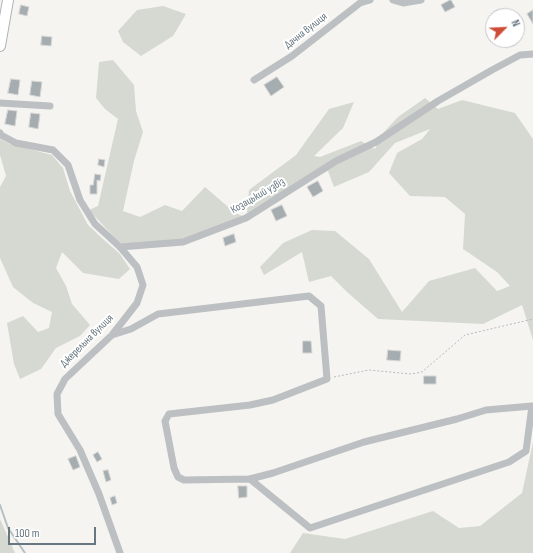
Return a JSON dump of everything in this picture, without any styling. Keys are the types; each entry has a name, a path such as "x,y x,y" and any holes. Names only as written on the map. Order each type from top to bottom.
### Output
{"street":[{"path":"0,46 8,0"},
{"name":"Дачна вулиця","path":"254,80 292,56 360,3 370,0"},
{"path":"393,0 403,3 421,0"},
{"name":"Козацький узвіз","path":"120,247 183,242 246,218 336,161 376,142 438,101 492,70 520,55 533,54"},
{"path":"0,103 50,106"},
{"name":"Джерельна вулиця","path":"0,133 16,143 53,150 68,165 80,200 95,224 120,247 136,267 143,285 137,303 112,335 65,379 56,394 58,414 80,450 99,494 120,553"},
{"path":"112,335 131,329 158,314 308,296 320,306 327,379 273,400 250,405 169,414 165,421 174,468 178,477 184,480 250,479 273,473 364,442 457,419 486,410 532,406 526,451 509,462 310,528 250,479"}],"path":[{"path":"327,379 369,370 411,374 422,372 465,335 533,319"}],"shaded area":[{"path":"163,6 186,14 173,36 141,56 123,42 118,31 137,10"},
{"path":"113,60 134,85 136,111 143,132 134,161 123,211 140,217 165,205 182,211 205,187 234,212 246,218 183,242 124,246 89,210 98,206 118,119 105,109 96,98 99,62"},
{"path":"425,98 438,109 462,100 515,113 533,139 533,340 522,305 483,324 378,319 331,276 309,282 302,252 264,275 260,267 283,243 312,230 335,231 369,259 402,312 429,281 475,268 497,291 510,286 497,272 463,249 465,214 445,197 410,196 389,173 397,153 422,139 430,129 395,143 369,172 334,187 328,171 284,191 247,213 249,190 296,155 329,109 354,102 343,128 314,156 320,157 361,141 375,149 383,133 398,117"},
{"path":"0,139 10,144 52,155 63,168 70,191 88,225 120,254 130,269 119,279 83,273 62,252 56,268 66,286 72,304 90,325 80,336 56,348 41,369 20,379 14,364 7,323 23,316 38,332 49,328 52,312 33,303 13,287 0,258 0,187 6,176 0,155"},
{"path":"533,442 533,553 290,553 303,533 345,539 433,511 459,528 480,526 522,493"},
{"path":"0,519 15,553 0,553"}],"building":[{"path":"450,0 455,7 445,12 441,5"},
{"path":"21,5 29,7 27,16 19,14"},
{"path":"533,10 533,24 527,14"},
{"path":"42,36 52,37 51,46 41,45"},
{"path":"277,77 284,87 271,96 264,85"},
{"path":"11,79 20,80 18,95 8,93"},
{"path":"32,81 42,82 40,97 30,95"},
{"path":"8,110 17,111 15,126 5,124"},
{"path":"31,113 40,114 38,129 29,127"},
{"path":"99,159 105,160 104,167 98,165"},
{"path":"95,174 101,175 100,181 97,180 97,194 90,194 90,185 93,185"},
{"path":"318,181 323,191 313,197 307,187"},
{"path":"282,205 287,216 276,221 271,210"},
{"path":"234,234 236,242 225,246 223,238"},
{"path":"303,341 311,341 312,353 303,353"},
{"path":"388,350 401,351 400,361 387,360"},
{"path":"424,376 436,376 436,384 424,384"},
{"path":"98,452 102,459 97,462 93,455"},
{"path":"76,456 80,467 73,470 68,459"},
{"path":"108,470 111,480 106,482 103,471"},
{"path":"238,486 247,486 247,497 239,498"},
{"path":"115,496 117,503 112,505 110,498"}],"waterway":[{"path":"0,505 8,528 25,553"}]}
